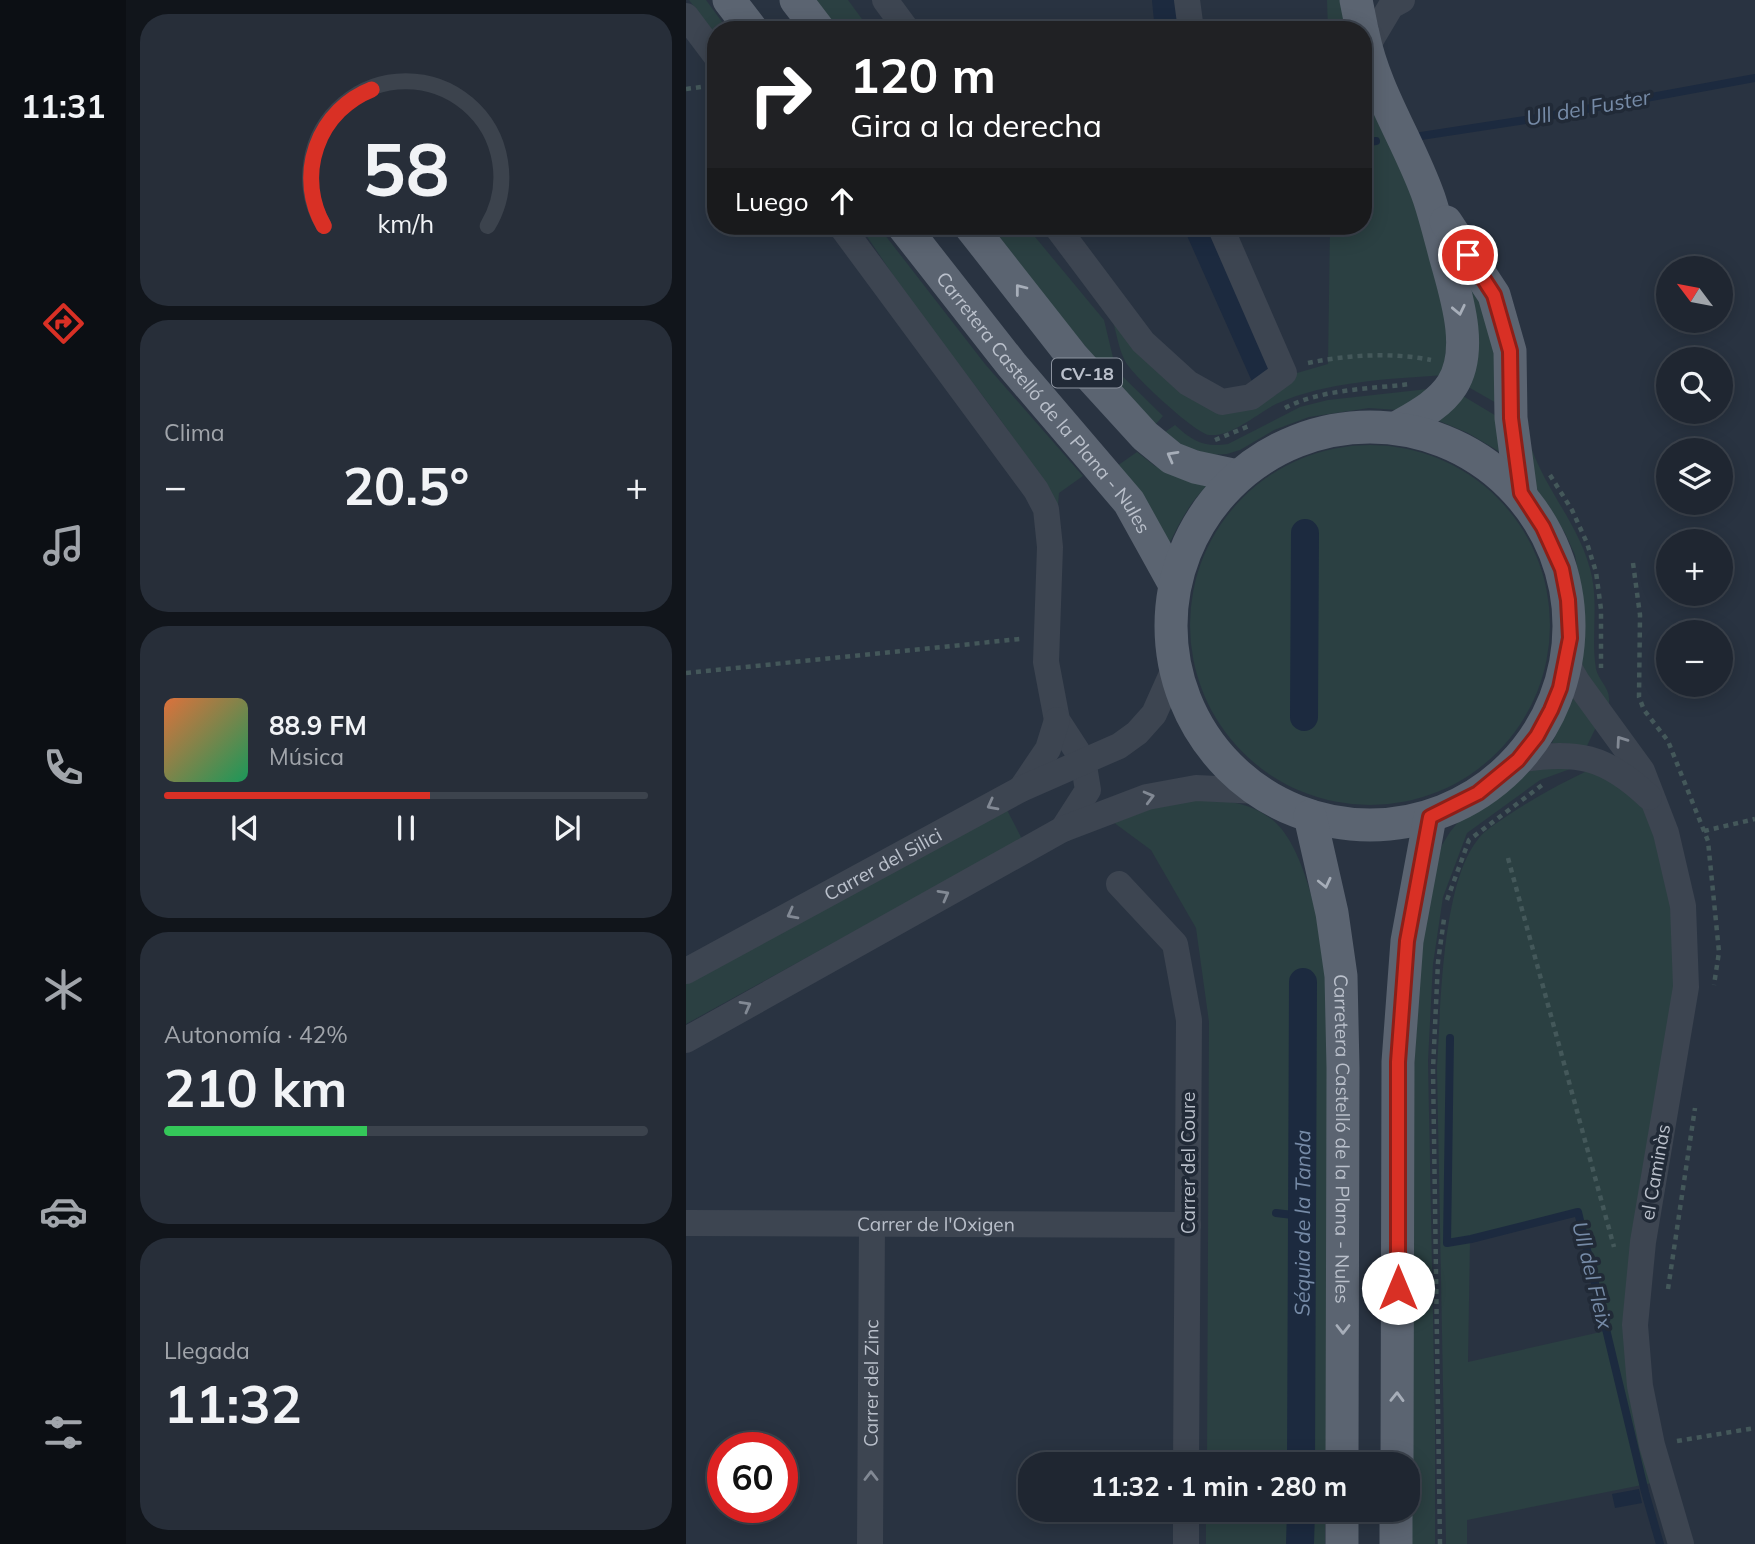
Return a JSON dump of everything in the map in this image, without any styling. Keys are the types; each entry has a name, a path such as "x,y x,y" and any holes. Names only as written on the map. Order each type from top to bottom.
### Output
{"main road":[{"path":"729,0 745,21"},
{"path":"796,0 812,21"},
{"path":"1356,0 1361,21"},
{"path":"1372,59 1395,123 1429,197 1494,295 1510,351 1511,418 1521,493"},
{"path":"1398,427 1426,411 1456,376 1463,341 1462,314 1429,197"},
{"name":"Carretera Castelló de la Plana - Nules","path":"910,235 1012,365 1129,502 1175,585"},
{"name":"CV-18","path":"977,235 1072,356 1145,436 1172,458 1195,467 1237,476"},
{"path":"1398,427 1437,438 1466,451 1521,493 1543,527 1562,569 1568,600 1570,638 1560,688 1551,710 1537,736 1518,760 1478,793 1430,817 1398,824 1368,825 1310,816 1258,791 1221,758 1186,704 1175,667 1170,615 1175,585 1196,529 1216,498 1237,476 1260,458 1303,437 1338,428 1398,427"},
{"name":"Carretera Castelló de la Plana - Nules","path":"1310,816 1332,913 1341,976 1342,1452"},
{"path":"1396,1452 1398,1062 1407,941 1430,817"},
{"path":"1342,1522 1342,1544"},
{"path":"1396,1522 1396,1544"}],"street":[{"path":"885,0 900,21"},
{"path":"1187,0 1190,21"},
{"path":"1372,28 1391,6 1402,0"},
{"path":"686,16 707,44"},
{"path":"848,235 1036,490 1046,509 1050,547 1046,662 1057,720 1083,761 1088,790 1063,829"},
{"path":"1063,235 1143,342 1188,383 1222,402 1251,397 1284,373 1224,235"},
{"name":"el Caminàs","path":"1567,657 1578,683 1642,771 1665,833 1684,906 1686,987 1643,1242 1635,1325 1640,1387 1652,1445 1681,1544"},
{"name":"Carrer del Silici","path":"686,971 1021,789 1119,746 1137,733 1154,714 1175,667"},
{"path":"1021,789 1048,749 1057,720"},
{"path":"1518,760 1545,755 1587,758 1610,766 1632,781 1653,801"},
{"path":"686,1040 1063,829 1147,797 1196,788 1258,791"},
{"name":"Carrer del Coure","path":"1119,884 1175,944 1189,1020 1186,1452"},
{"name":"Carrer de l'Oxigen","path":"686,1223 1188,1225"},
{"name":"Carrer del Zinc","path":"870,1544 872,1224"},
{"path":"1186,1522 1186,1544"}],"path":[{"path":"686,89 707,86"},
{"path":"1282,368 1327,359 1407,355 1456,376"},
{"path":"1284,409 1295,403 1323,396 1441,382 1456,376"},
{"path":"1204,438 1217,440 1261,420"},
{"path":"1544,466 1572,510 1596,572 1601,609 1601,672"},
{"path":"686,673 1045,637"},
{"path":"1447,902 1469,840 1547,783"},
{"path":"1704,831 1755,820"},
{"path":"1508,858 1617,1258"},
{"path":"1440,1544 1433,1069 1438,962 1445,914"},
{"path":"1652,1445 1755,1428"}],"green space":[{"path":"689,0 706,0 721,21 707,21 707,23"},
{"path":"812,0 848,0 863,21 828,21"},
{"path":"1327,0 1343,0 1348,21 1328,21"},
{"path":"1372,97 1400,162 1448,293 1445,375 1359,382 1316,390 1276,404 1226,432 1209,435 1191,425 1130,368 1121,350 1111,315 1221,404 1290,375 1328,364 1330,235 1372,235"},
{"path":"866,235 885,235 985,364 1083,476 1059,493 1055,509 1012,436 918,311"},
{"path":"995,235 1033,235 1104,320 1116,370 1163,416 1156,424 1110,377"},
{"path":"1464,274 1491,307 1505,408 1463,384"},
{"path":"1437,388 1397,410 1369,408 1309,417 1274,430 1240,450 1227,454 1210,455 1182,445 1165,432 1175,425 1199,442 1228,444 1300,407 1328,400"},
{"path":"1458,393 1503,420 1500,452 1468,433 1432,418"},
{"path":"1370,445 1405,449 1439,459 1470,475 1497,498 1520,525 1536,556 1546,590 1550,625 1546,660 1536,694 1520,725 1497,752 1470,775 1439,791 1405,801 1370,805 1335,801 1301,791 1270,775 1243,752 1220,725 1204,694 1194,660 1190,625 1194,590 1204,556 1220,525 1243,498 1270,475 1301,459 1335,449"},
{"path":"1531,447 1546,480 1573,526 1587,559 1594,589 1596,669 1609,698 1606,713 1580,668 1585,613 1575,555 1565,533 1531,480"},
{"path":"1137,452 1155,466 1209,484 1181,520 1169,544 1117,466"},
{"path":"1576,693 1598,723 1585,750 1566,743 1552,743"},
{"path":"1538,768 1573,768 1540,780 1467,833 1443,897 1433,964 1428,1061 1435,1544 1410,1544 1410,1522 1420,1522 1420,1452 1410,1452 1412,1099 1422,940 1435,867 1442,845 1459,821 1478,810 1523,774"},
{"path":"1593,768 1637,794 1663,841 1679,986 1631,1264 1652,1483 1467,1520 1467,1544 1446,1544 1437,1068 1442,981 1450,915 1466,858 1481,835 1526,804","holes":["1578,1211 1605,1331 1468,1362 1470,1239"]},
{"path":"1165,799 1238,803 1264,814 1276,823 1287,836 1305,875 1318,921 1327,982 1329,1022 1326,1452 1207,1452 1209,1022 1196,928 1151,850 1109,819"},
{"path":"1006,808 1022,839 686,1024 686,984"},
{"path":"1206,1522 1325,1522 1325,1544 1206,1544"}],"water":[{"path":"1639,1489 1642,1503 1615,1508 1612,1494"}],"waterway":[{"name":"Séquia de la Tanda","path":"1166,0 1168,21"},
{"name":"Ull del Fuster","path":"1421,136 1532,119 1755,78"},
{"name":"Ull del Fuster","path":"1372,142 1376,141"},
{"name":"Séquia de la Tanda","path":"1202,235 1268,383"},
{"name":"Séquia de la Tanda","path":"1304,717 1305,533"},
{"name":"Séquia de la Tanda","path":"1301,1452 1303,982"},
{"name":"Ull del Fleix","path":"1450,1038 1447,1243 1578,1212 1660,1544"},
{"path":"1276,1213 1293,1215 1293,1452"},
{"path":"1291,1544 1292,1522"},
{"name":"Séquia de la Tanda","path":"1300,1544 1301,1522"}],"route":[{"path":"1398,1288 1398,1062 1407,941 1430,817 1478,793 1518,760 1537,736 1560,688 1570,638 1568,600 1562,569 1543,527 1521,493 1511,418 1510,351 1494,295 1468,255"}]}
